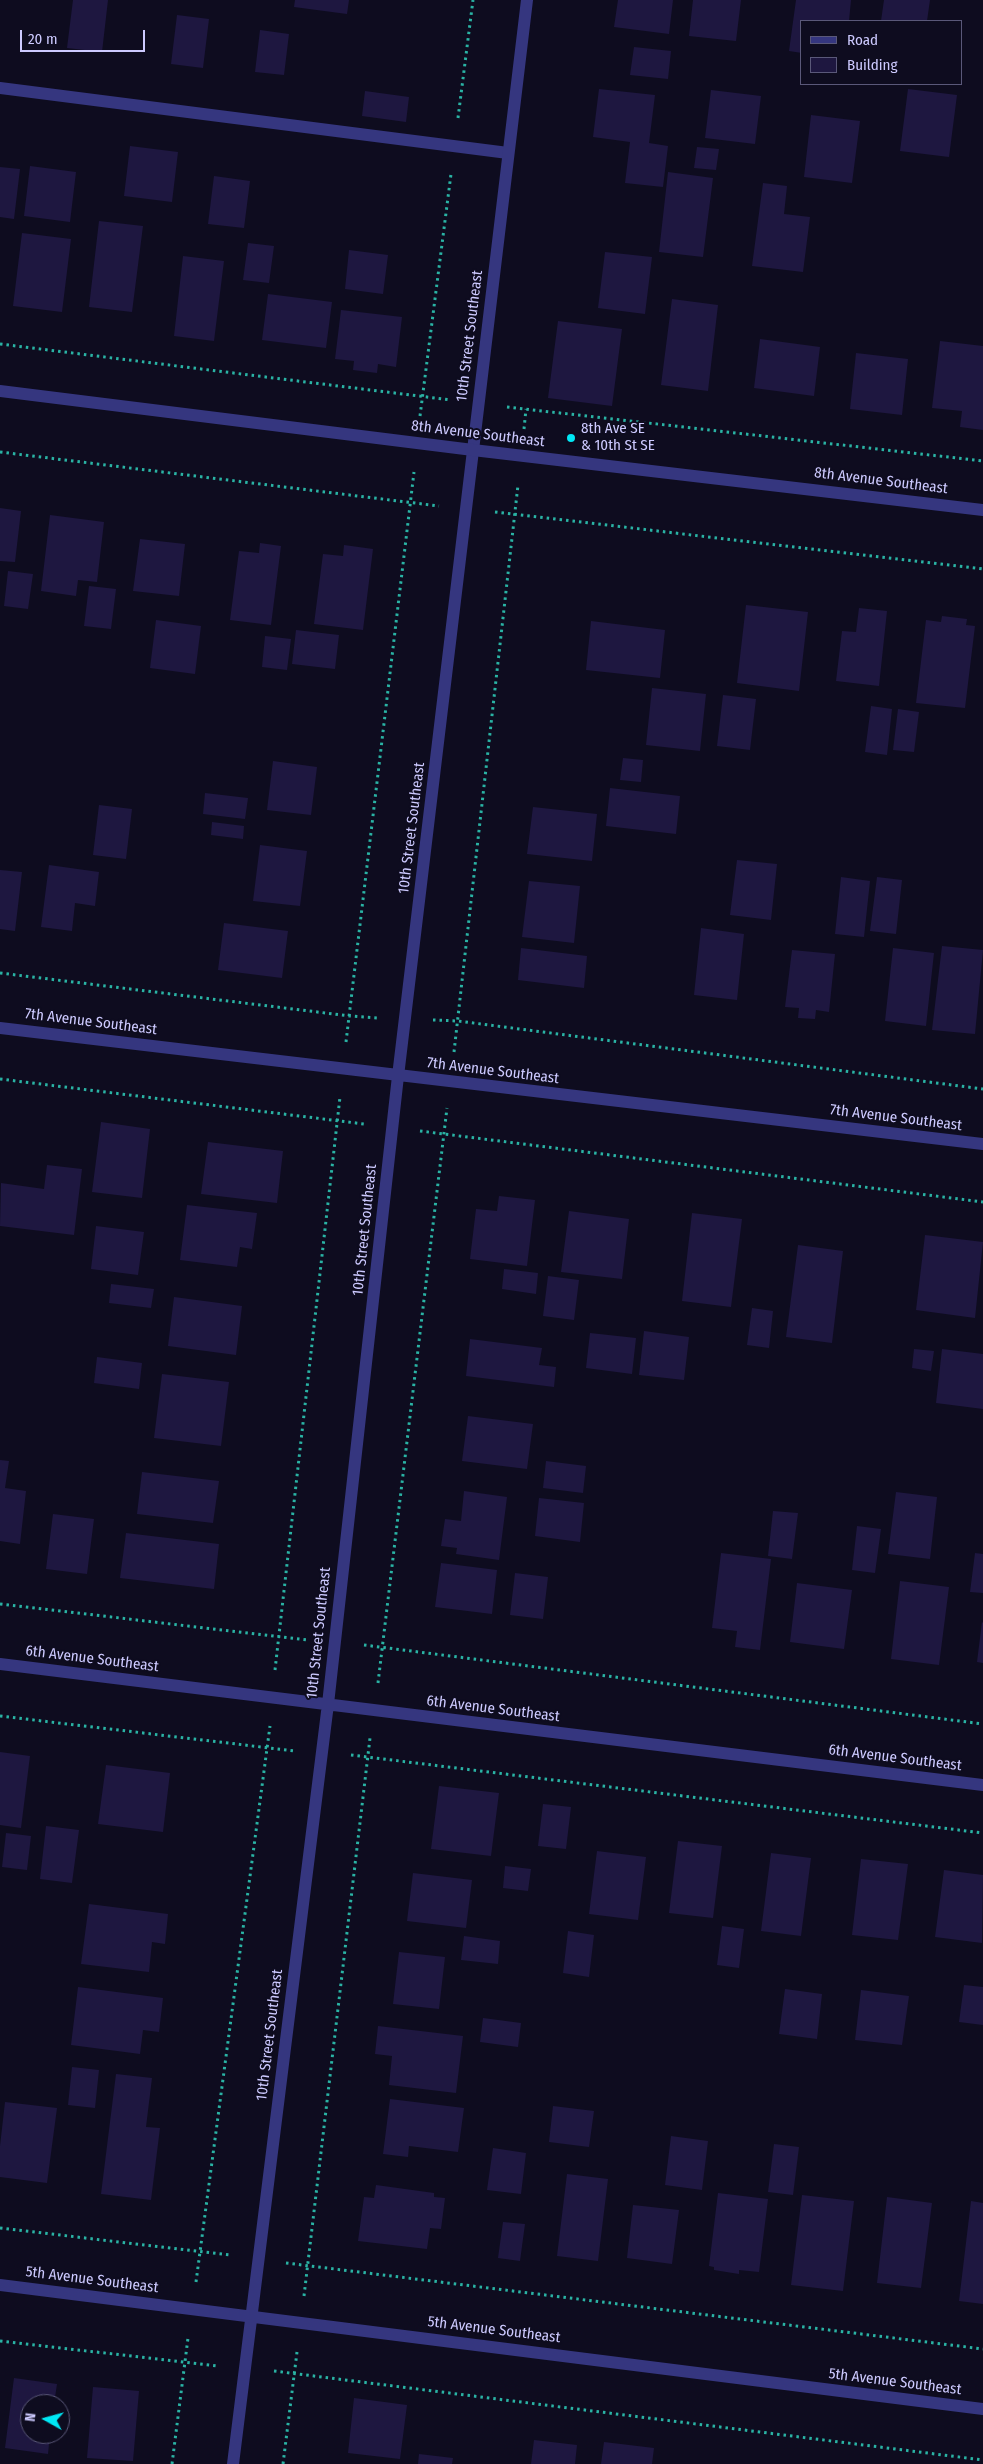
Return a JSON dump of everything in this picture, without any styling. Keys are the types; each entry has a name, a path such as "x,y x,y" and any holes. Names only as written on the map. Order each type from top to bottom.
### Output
{"street":[{"name":"10th Street Southeast","path":"233,2464 328,1704 398,1076 527,0"},
{"path":"0,88 508,152"},
{"name":"8th Avenue Southeast","path":"0,391 473,450 983,510"},
{"name":"7th Avenue Southeast","path":"0,1028 983,1144"},
{"name":"6th Avenue Southeast","path":"0,1664 983,1786"},
{"name":"5th Avenue Southeast","path":"0,2286 252,2316 983,2409"}],"path":[{"path":"423,396 473,0"},
{"path":"0,344 478,404 983,461"},
{"path":"0,452 410,504 350,1016 0,973"},
{"path":"983,569 515,514 458,1021 983,1089"},
{"path":"0,1079 337,1120 278,1637 0,1604"},
{"path":"983,1202 443,1135 383,1646 983,1724"},
{"path":"0,1716 268,1749 201,2250 0,2228"},
{"path":"983,1833 368,1756 307,2266 983,2349"},
{"path":"0,2341 184,2362 172,2464"},
{"path":"283,2464 294,2373 983,2460"}],"building":[{"path":"73,0 108,0 102,52 67,48"},
{"path":"295,0 349,0 347,14 294,7"},
{"path":"618,0 673,0 669,34 614,27"},
{"path":"693,0 741,0 736,41 689,36"},
{"path":"796,0 851,0 849,20 800,20 800,53 789,51"},
{"path":"884,0 930,0 927,20 881,20"},
{"path":"177,15 209,19 203,68 171,64"},
{"path":"260,30 289,34 284,75 255,72"},
{"path":"634,47 671,51 668,79 630,75"},
{"path":"599,89 655,95 649,143 668,146 663,187 625,183 630,142 593,137"},
{"path":"908,89 957,95 949,157 900,151"},
{"path":"711,90 761,96 755,144 705,138"},
{"path":"365,91 409,97 406,122 362,116"},
{"path":"811,115 860,121 852,183 804,177"},
{"path":"130,146 178,152 172,202 124,196"},
{"path":"697,147 719,149 716,170 694,168"},
{"path":"30,166 76,172 70,222 24,216"},
{"path":"0,167 20,169 14,219 0,217"},
{"path":"668,172 713,178 703,257 659,252"},
{"path":"214,176 250,181 244,228 208,224"},
{"path":"763,183 787,186 784,214 810,217 803,272 752,266"},
{"path":"99,221 143,226 132,312 89,307"},
{"path":"22,233 71,239 62,312 13,306"},
{"path":"248,243 274,246 269,283 243,280"},
{"path":"349,250 388,255 383,294 345,289"},
{"path":"605,252 652,257 645,314 598,308"},
{"path":"183,256 224,261 214,341 174,336"},
{"path":"268,294 332,302 326,348 262,340"},
{"path":"672,299 718,305 708,391 661,385"},
{"path":"341,310 402,317 396,367 378,364 377,373 353,370 354,361 335,359"},
{"path":"558,321 622,329 612,406 548,398"},
{"path":"760,339 820,347 814,396 754,388"},
{"path":"940,341 983,346 983,430 960,427 962,411 932,408"},
{"path":"856,353 908,359 902,415 850,409"},
{"path":"0,508 21,511 15,562 0,561"},
{"path":"50,515 104,522 97,582 78,580 76,596 41,591"},
{"path":"140,539 185,544 179,596 133,591"},
{"path":"260,543 281,546 271,625 230,620 239,551 259,553"},
{"path":"344,545 373,549 363,630 314,624 323,554 343,556"},
{"path":"8,571 33,574 28,609 4,606"},
{"path":"89,586 116,589 111,629 84,626"},
{"path":"746,605 808,612 799,691 737,683"},
{"path":"859,608 887,611 879,686 836,681 842,631 856,632"},
{"path":"942,616 967,619 966,625 975,626 965,708 916,703 926,620 941,622"},
{"path":"156,620 201,626 195,674 150,668"},
{"path":"591,621 665,630 660,678 586,670"},
{"path":"296,630 339,635 335,669 292,664"},
{"path":"265,636 291,639 287,670 262,667"},
{"path":"652,688 706,694 700,751 646,745"},
{"path":"723,695 756,699 750,750 717,746"},
{"path":"871,706 892,709 887,755 865,752"},
{"path":"898,709 919,712 914,752 893,750"},
{"path":"623,758 643,760 641,782 620,780"},
{"path":"273,761 317,767 311,815 267,810"},
{"path":"610,788 680,796 676,834 606,826"},
{"path":"205,793 248,798 245,819 203,814"},
{"path":"99,805 132,809 126,859 93,855"},
{"path":"533,807 597,814 592,861 527,854"},
{"path":"212,822 244,826 243,839 211,835"},
{"path":"260,845 307,851 300,906 253,901"},
{"path":"737,860 777,864 771,920 730,915"},
{"path":"49,865 99,872 95,906 75,903 72,931 41,927"},
{"path":"0,870 22,872 15,931 0,929"},
{"path":"841,877 870,881 864,937 835,934"},
{"path":"877,877 902,880 896,934 870,931"},
{"path":"529,881 580,886 574,943 522,937"},
{"path":"224,923 288,931 282,978 218,970"},
{"path":"701,928 744,934 737,1000 694,995"},
{"path":"942,946 983,950 975,1034 932,1030"},
{"path":"521,948 587,956 584,988 518,980"},
{"path":"893,948 934,953 926,1026 885,1021"},
{"path":"792,950 835,954 829,1012 816,1010 815,1019 798,1018 799,1008 785,1007"},
{"path":"101,1122 150,1129 142,1198 92,1192"},
{"path":"208,1142 283,1151 277,1203 201,1194"},
{"path":"47,1165 82,1169 74,1235 0,1226 1,1183 44,1189"},
{"path":"499,1196 535,1200 527,1266 470,1259 476,1209 497,1211"},
{"path":"187,1205 257,1213 252,1249 240,1247 237,1267 180,1260"},
{"path":"569,1211 629,1219 622,1279 561,1272"},
{"path":"692,1213 742,1219 731,1307 682,1301"},
{"path":"96,1226 144,1232 138,1275 91,1269"},
{"path":"925,1235 983,1242 975,1318 916,1310"},
{"path":"798,1245 843,1251 832,1343 786,1337"},
{"path":"504,1269 538,1273 536,1294 502,1289"},
{"path":"548,1276 579,1280 574,1320 543,1316"},
{"path":"111,1284 154,1289 151,1308 109,1303"},
{"path":"174,1297 242,1306 236,1355 168,1346"},
{"path":"752,1308 773,1311 769,1348 747,1345"},
{"path":"644,1331 689,1337 684,1380 639,1375"},
{"path":"590,1333 636,1338 632,1374 586,1368"},
{"path":"470,1339 542,1348 539,1365 556,1367 554,1387 466,1376"},
{"path":"914,1349 934,1351 931,1371 912,1368"},
{"path":"942,1349 983,1354 983,1409 936,1403"},
{"path":"97,1357 142,1363 139,1389 94,1383"},
{"path":"162,1374 229,1382 221,1446 154,1438"},
{"path":"468,1416 533,1424 527,1469 462,1461"},
{"path":"0,1460 9,1461 5,1488 26,1491 20,1544 0,1541"},
{"path":"546,1461 586,1466 583,1493 543,1488"},
{"path":"142,1472 219,1481 213,1523 137,1514"},
{"path":"464,1491 507,1497 499,1560 456,1554 457,1548 441,1546 445,1519 461,1521"},
{"path":"896,1492 937,1497 930,1559 888,1554"},
{"path":"539,1498 584,1503 580,1542 535,1536"},
{"path":"773,1511 798,1513 792,1559 768,1556"},
{"path":"53,1514 94,1519 87,1574 46,1569"},
{"path":"857,1526 881,1529 875,1573 852,1570"},
{"path":"126,1533 219,1544 214,1589 120,1578"},
{"path":"721,1553 771,1559 760,1650 735,1647 737,1631 712,1628"},
{"path":"975,1553 983,1554 983,1593 970,1592"},
{"path":"441,1563 497,1570 492,1614 435,1607"},
{"path":"515,1573 548,1577 543,1619 510,1615"},
{"path":"900,1581 949,1587 939,1665 891,1659"},
{"path":"797,1583 852,1590 844,1649 790,1642"},
{"path":"983,1623 983,1663 977,1662"},
{"path":"0,1752 30,1756 21,1828 0,1825"},
{"path":"106,1765 170,1773 163,1832 98,1824"},
{"path":"439,1786 499,1793 491,1856 431,1849"},
{"path":"543,1804 571,1807 566,1849 538,1846"},
{"path":"46,1826 79,1830 72,1883 40,1879"},
{"path":"6,1833 31,1836 27,1870 2,1867"},
{"path":"678,1841 722,1846 713,1918 669,1913"},
{"path":"597,1851 646,1857 638,1920 589,1914"},
{"path":"771,1853 811,1858 801,1936 761,1931"},
{"path":"861,1859 908,1864 898,1940 852,1935"},
{"path":"505,1866 531,1869 528,1891 503,1888"},
{"path":"944,1870 983,1875 982,1943 935,1937"},
{"path":"413,1873 472,1880 466,1928 407,1921"},
{"path":"89,1904 168,1914 165,1944 152,1942 149,1972 81,1964"},
{"path":"722,1926 744,1929 739,1968 717,1965"},
{"path":"568,1931 594,1935 589,1977 563,1973"},
{"path":"464,1936 500,1941 498,1964 461,1960"},
{"path":"399,1952 445,1957 439,2009 393,2004"},
{"path":"964,1985 983,1987 983,2025 959,2022"},
{"path":"78,1987 163,1998 159,2032 143,2030 140,2054 71,2045"},
{"path":"785,1989 822,1994 817,2039 779,2034"},
{"path":"861,1990 909,1996 902,2045 855,2040"},
{"path":"483,2018 521,2023 518,2047 480,2042"},
{"path":"378,2026 463,2036 456,2093 389,2085 392,2056 375,2054"},
{"path":"72,2067 99,2070 95,2108 68,2105"},
{"path":"116,2074 152,2078 146,2127 160,2128 151,2200 101,2194"},
{"path":"390,2099 464,2108 458,2152 409,2146 408,2157 383,2154"},
{"path":"5,2102 57,2108 47,2183 0,2177 0,2146"},
{"path":"553,2106 594,2111 589,2147 549,2142"},
{"path":"671,2136 708,2141 702,2190 665,2185"},
{"path":"774,2144 799,2147 793,2195 768,2192"},
{"path":"493,2148 526,2153 521,2194 487,2190"},
{"path":"567,2174 608,2179 598,2261 557,2256"},
{"path":"376,2185 434,2193 434,2197 445,2198 441,2229 430,2228 427,2249 358,2241 364,2197 374,2198"},
{"path":"718,2193 768,2199 759,2272 739,2270 739,2274 714,2270 714,2267 709,2266"},
{"path":"802,2195 854,2201 843,2291 791,2285"},
{"path":"887,2197 932,2203 921,2288 877,2283"},
{"path":"971,2201 983,2203 983,2304 959,2301"},
{"path":"633,2205 679,2210 672,2264 627,2258"},
{"path":"503,2222 525,2224 520,2261 498,2258"},
{"path":"14,2378 57,2384 56,2394 20,2394 20,2444 49,2444 48,2454 5,2448"},
{"path":"93,2387 139,2391 133,2461 87,2458"},
{"path":"354,2398 407,2405 400,2459 348,2453"},
{"path":"534,2440 577,2445 575,2464 531,2464"},
{"path":"604,2442 654,2448 652,2464 601,2464"},
{"path":"419,2454 453,2458 452,2464 418,2464"}],"place":[{"name":"8th Ave SE & 10th St SE","path":"571,438"}]}
